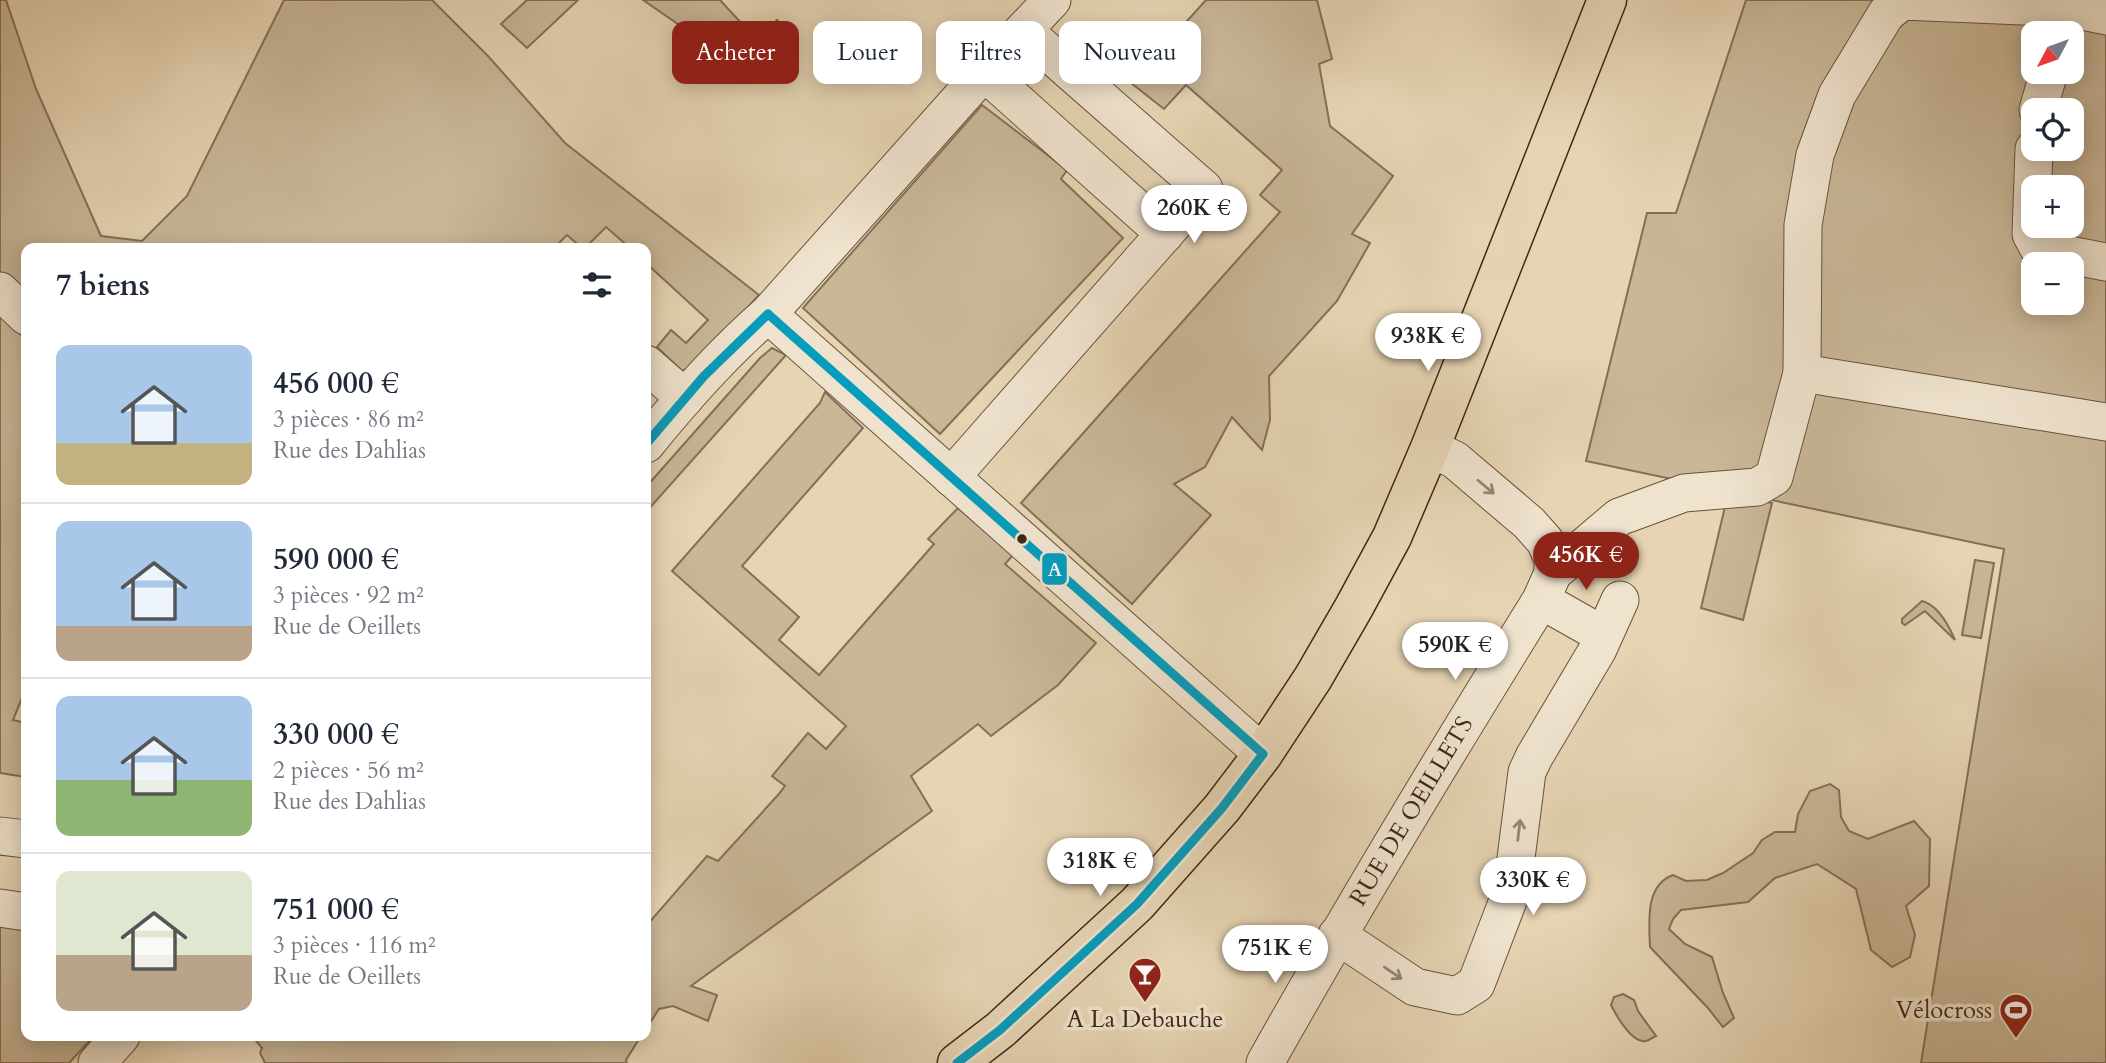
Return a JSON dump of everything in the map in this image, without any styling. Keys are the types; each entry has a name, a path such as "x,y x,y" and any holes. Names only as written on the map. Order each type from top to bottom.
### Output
{"main road":[{"path":"957,1063 1000,1030 1137,904 1222,808 1263,754 1313,678 1392,537 1430,449 1607,0"}],"street":[{"path":"1033,21 1052,0"},
{"name":"RUE DE OEILLETS","path":"1265,1063 1337,935 1547,587 1619,517 1684,493 1757,487 1774,477 1802,373 1803,225 1815,155 1837,95 1886,14 1902,1 2064,20 2106,16"},
{"path":"951,477 1204,189 1045,49"},
{"path":"651,438 747,332 768,314 973,84"},
{"path":"997,84 1165,234"},
{"path":"2034,161 2031,234 2039,249 2106,262"},
{"path":"0,291 21,311"},
{"path":"768,314 1263,754"},
{"path":"651,368 685,398"},
{"path":"1802,373 2106,422"},
{"path":"1430,449 1455,460 1529,523 1545,541 1553,559 1547,587 1603,635"},
{"path":"1337,935 1415,987 1457,996 1476,984 1509,898 1527,772 1598,649 1620,600"},
{"path":"0,836 21,838"},
{"path":"0,908 21,911"}],"shaded area":[{"path":"0,0 6,0 36,89 101,236 142,241 187,196 284,0 432,0 488,56 565,143 759,295 694,366 682,371 657,347 671,330 686,343 708,320 651,268 651,243 624,243 606,227 590,243 576,243 567,235 559,243 21,243 21,300 0,279"},
{"path":"527,0 578,0 527,48 501,24"},
{"path":"643,0 720,0 739,21 674,21"},
{"path":"1206,0 1317,0 1332,59 1319,64 1330,126 1393,176 1352,234 1370,243 1337,301 1269,376 1270,420 1262,450 1232,417 1205,467 1174,484 1211,515 1132,604 1021,503 1280,212 1260,195 1282,170 1186,85 1164,109 1132,84 1201,84 1201,21 1187,21"},
{"path":"1746,0 2106,0 2106,1063 1921,1063 2004,549 1586,461 1647,213 1676,213"},
{"path":"982,105 1067,170 1061,179 1123,238 940,434 803,308"},
{"path":"0,313 21,335 21,700 13,720 21,722 21,776 0,773"},
{"path":"772,348 786,355 651,506 651,481 760,358"},
{"path":"825,392 863,428 742,566 799,617 779,640 819,675 934,544 928,539 958,508 1013,555 1005,564 1096,643 1058,685 991,736 978,724 911,776 932,811 691,986 717,995 708,1021 673,1006 659,1009 651,1021 651,920 707,856 718,861 778,795 785,786 772,776 808,733 826,749 846,726 672,571 820,403"},
{"path":"1728,494 1772,503 1743,620 1701,608"},
{"path":"1975,560 1994,563 1981,638 1962,635"},
{"path":"1922,601 1938,611 1955,640 1925,611 1905,625 1902,623 1902,619"},
{"path":"1830,784 1839,790 1841,817 1849,831 1868,839 1914,821 1930,839 1929,886 1906,906 1915,935 1910,957 1892,967 1871,950 1856,889 1817,864 1775,878 1748,902 1681,910 1669,929 1685,944 1712,957 1734,1018 1723,1027 1650,947 1649,916 1653,896 1657,887 1673,875 1686,881 1707,880 1753,853 1762,840 1775,832 1795,832 1798,814 1810,791"},
{"path":"0,908 21,912 21,1041 89,1041 69,1063 0,1063"},
{"path":"1623,994 1634,1000 1638,1011 1656,1036 1641,1041 1625,1028 1611,1005 1614,997"},
{"path":"256,1041 638,1041 626,1060 627,1063 265,1063 260,1053 262,1048"}],"transit line":[{"name":"A","path":"768,314 1263,754"},
{"name":"A","path":"651,438 704,376 768,314"},
{"name":"A","path":"957,1063 1000,1030 1137,904 1222,808 1263,754"}],"place":[{"name":"A La Debauche","path":"1145,1004"},
{"name":"Vélocross","path":"2016,1040"}]}
